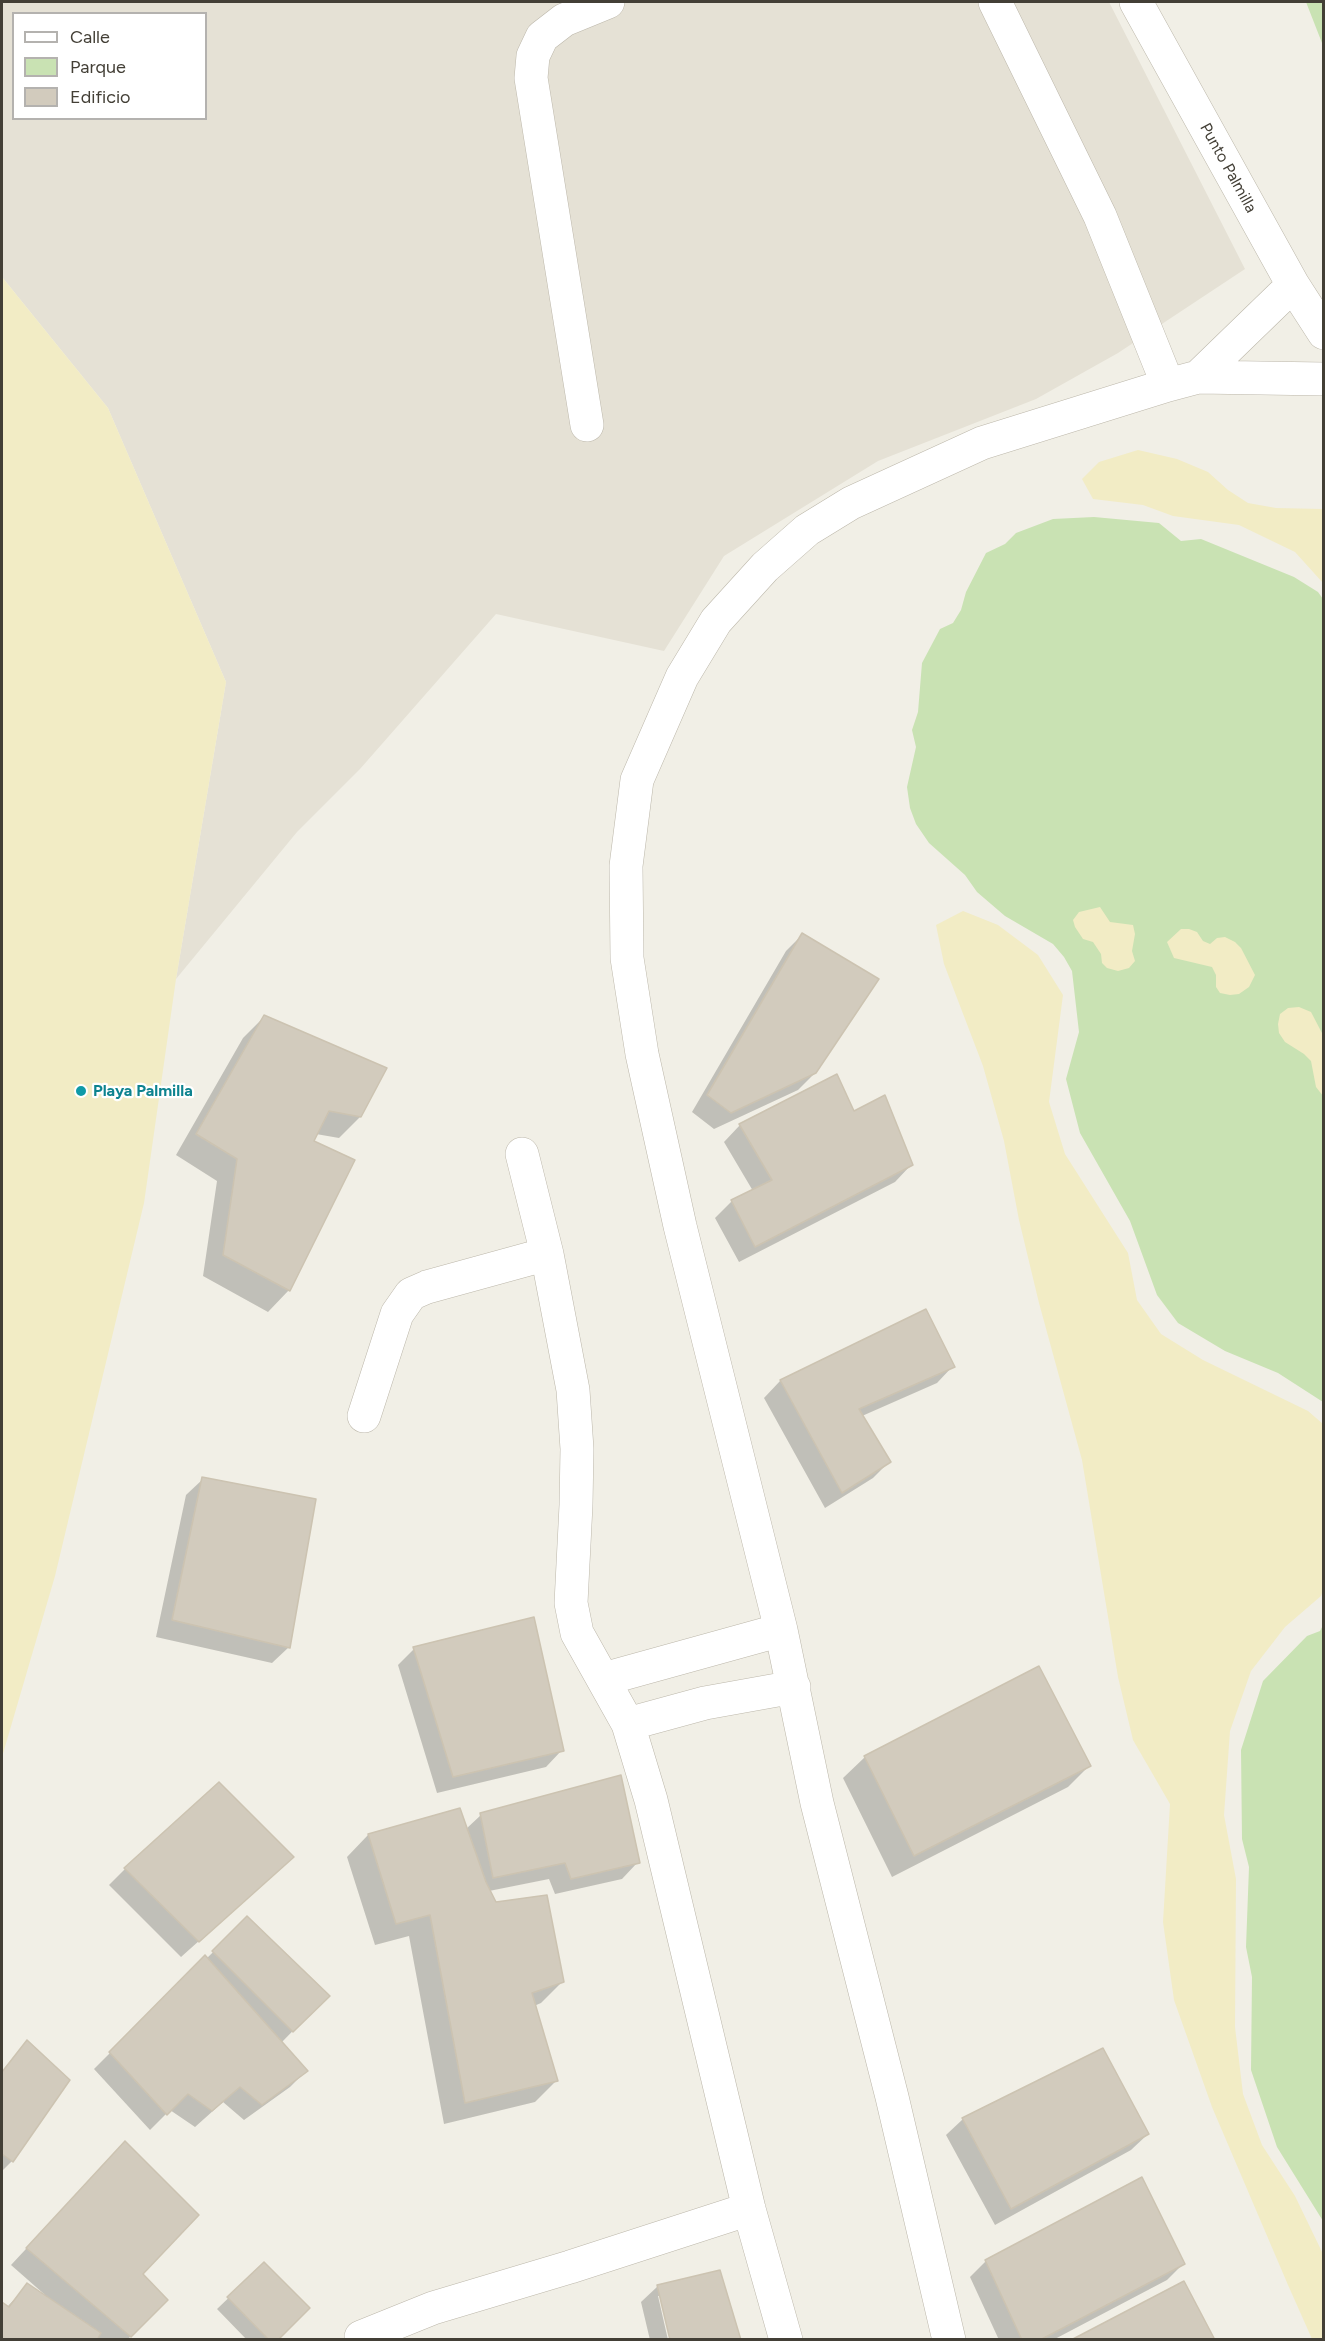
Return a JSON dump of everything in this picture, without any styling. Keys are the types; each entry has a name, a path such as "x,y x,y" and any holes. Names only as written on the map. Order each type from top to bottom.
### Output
{"street":[{"path":"587,425 531,78 533,56 542,37 564,20 608,2"},
{"path":"995,2 1183,381"},
{"name":"Punto Palmilla","path":"1136,2 1293,285 1323,333"},
{"path":"1183,381 1293,285"},
{"path":"949,2340 892,2097 817,1803 781,1630 680,1226 642,1054 627,958 626,866 637,780 682,677 716,621 765,567 807,530 851,503 982,443 1183,381 1323,379"},
{"path":"522,1154 547,1254 573,1390 577,1449 571,1604 577,1633 628,1724 654,1810 749,2210 786,2340"},
{"path":"364,1416 397,1314 411,1294 427,1287 547,1254"},
{"path":"604,1679 781,1630"},
{"path":"628,1724 705,1703 794,1687"},
{"path":"361,2337 433,2308 749,2210"}],"shaded area":[{"path":"2,2 1109,2 1245,269 1118,353 1036,399 878,461 724,556 664,651 496,614 360,769 297,832 176,979 226,682 108,408 2,277"}],"green space":[{"path":"1306,2 1323,2 1323,45 1322,43"},
{"path":"1094,517 1159,523 1181,541 1201,539 1294,577 1318,592 1323,599 1323,1402 1278,1373 1225,1351 1178,1323 1157,1295 1130,1221 1080,1133 1066,1079 1079,1032 1072,971 1053,944 1005,916 977,892 965,875 929,843 916,824 910,808 907,787 916,747 912,730 918,712 922,663 940,629 953,623 961,610 966,592 986,553 1005,544 1016,533 1053,519"},
{"path":"1323,1625 1323,2221 1277,2147 1251,2070 1252,1977 1246,1947 1249,1867 1242,1839 1241,1750 1263,1681 1307,1636 1320,1631"}],"sand":[{"name":"Playa Palmilla","path":"2,277 108,408 226,682 176,979 144,1203 55,1576 2,1757"},
{"path":"1138,450 1177,459 1208,472 1228,490 1248,503 1276,508 1323,509 1323,583 1295,552 1239,525 1173,516 1143,505 1093,499 1082,479 1099,462"},
{"path":"1100,907 1110,922 1133,925 1135,934 1132,951 1135,961 1129,968 1118,971 1107,968 1102,963 1101,954 1093,942 1083,939 1075,927 1073,920 1079,912"},
{"path":"963,911 998,925 1038,955 1063,995 1049,1102 1065,1154 1128,1253 1137,1300 1161,1334 1203,1360 1308,1411 1323,1424 1323,1590 1321,1596 1285,1627 1251,1671 1230,1731 1224,1815 1236,1879 1235,2027 1243,2094 1262,2145 1295,2196 1323,2254 1323,2339 1312,2339 1288,2285 1212,2107 1174,2000 1163,1922 1170,1804 1133,1740 1118,1677 1082,1460 1039,1303 1019,1220 1004,1141 983,1066 944,964 936,925"},
{"path":"1181,929 1197,932 1203,941 1210,944 1217,938 1225,937 1235,942 1241,948 1255,975 1249,987 1239,994 1220,993 1216,987 1216,975 1212,967 1174,958 1167,942"},
{"path":"1299,1007 1311,1012 1323,1035 1323,1096 1316,1087 1311,1061 1285,1042 1279,1033 1280,1014 1288,1008"}],"building":[{"path":"802,933 879,979 816,1073 731,1113 707,1095"},
{"path":"264,1015 387,1068 361,1117 329,1111 314,1141 355,1160 290,1291 223,1255 237,1159 196,1134"},
{"path":"837,1074 854,1111 885,1095 913,1165 755,1247 731,1200 772,1180 739,1124"},
{"path":"926,1309 955,1367 859,1409 891,1462 842,1493 780,1380"},
{"path":"202,1477 316,1499 290,1648 172,1620"},
{"path":"534,1617 564,1751 453,1777 413,1647"},
{"path":"1039,1666 1091,1766 914,1856 864,1756"},
{"path":"621,1775 640,1863 571,1879 565,1863 493,1878 480,1813"},
{"path":"219,1782 294,1857 199,1942 124,1868"},
{"path":"460,1808 486,1882 496,1902 547,1895 564,1982 532,1993 558,2081 465,2103 430,1915 396,1924 368,1834"},
{"path":"247,1916 330,1996 293,2032 212,1951"},
{"path":"205,1955 308,2071 262,2105 240,2087 212,2111 188,2094 167,2115 109,2052"},
{"path":"27,2040 70,2080 13,2162 2,2154 2,2072"},
{"path":"1103,2048 1149,2134 1011,2209 962,2118"},
{"path":"125,2141 199,2215 143,2274 168,2300 131,2337 26,2248"},
{"path":"1142,2177 1185,2264 1040,2340 1022,2340 985,2260"},
{"path":"264,2262 310,2308 278,2340 269,2340 227,2297"},
{"path":"720,2270 741,2340 670,2340 657,2285"},
{"path":"1184,2281 1215,2340 1071,2340"},
{"path":"27,2283 101,2333 97,2340 2,2340 2,2302 9,2307"}],"place":[{"name":"Playa Palmilla","path":"81,1091"}]}
